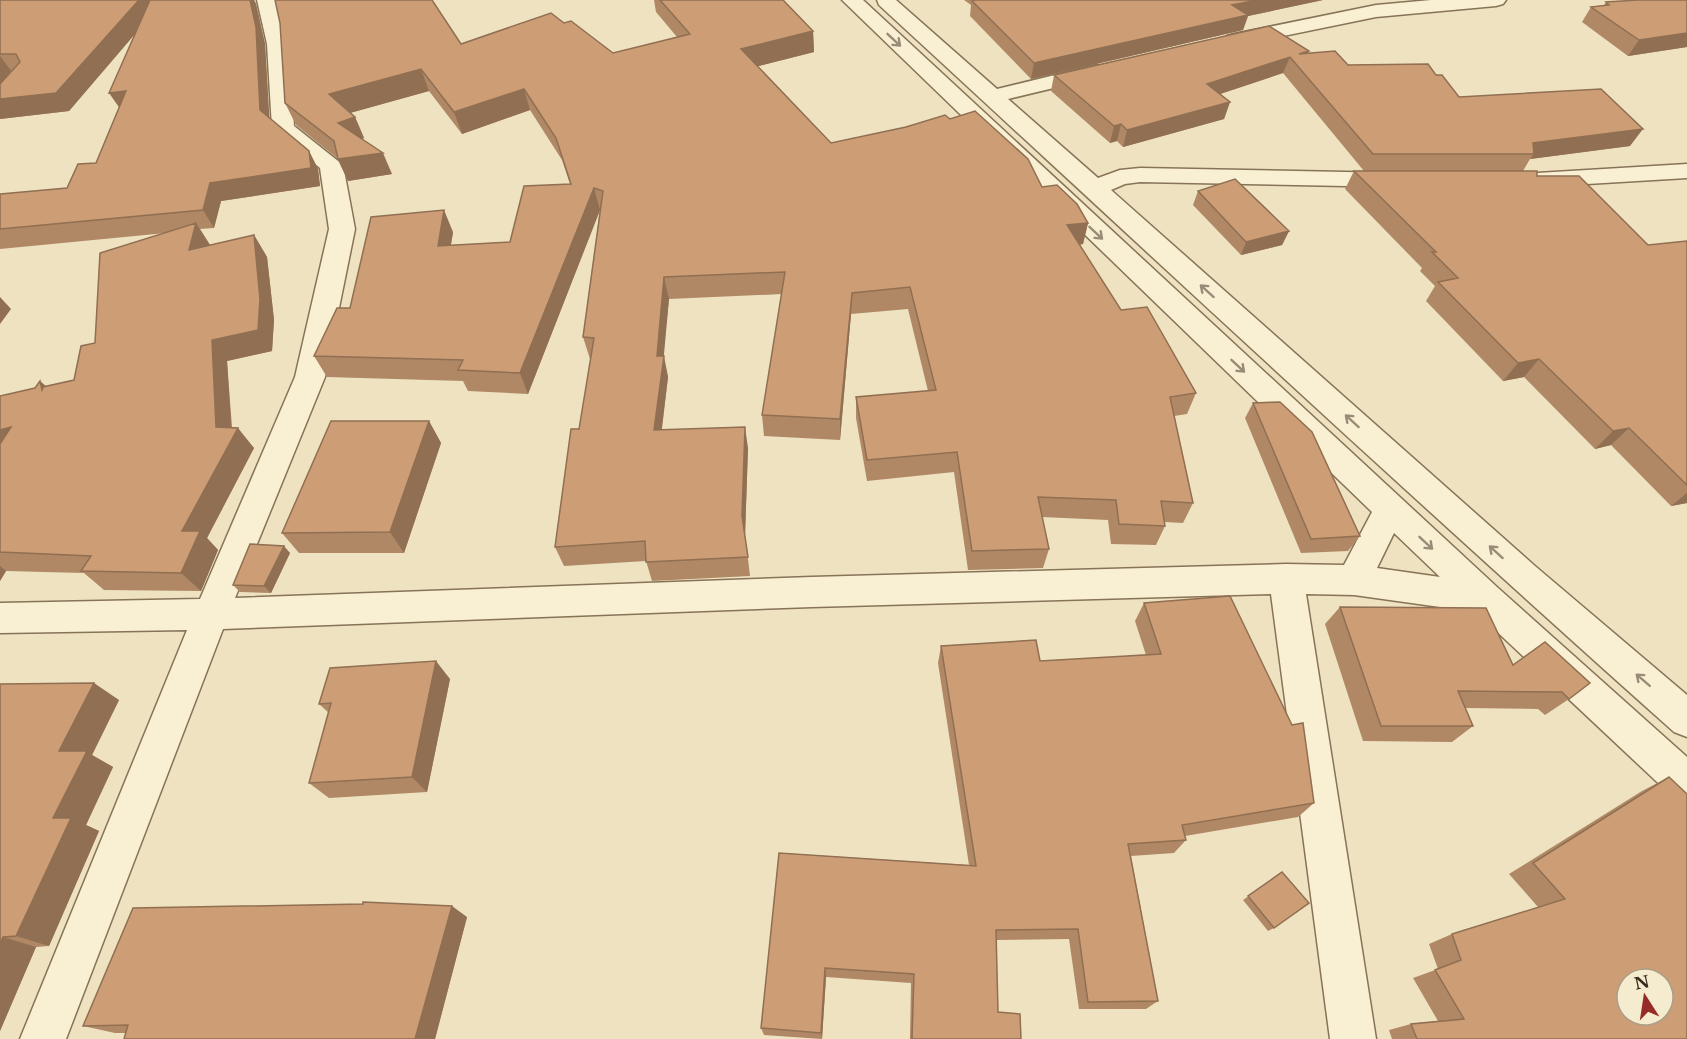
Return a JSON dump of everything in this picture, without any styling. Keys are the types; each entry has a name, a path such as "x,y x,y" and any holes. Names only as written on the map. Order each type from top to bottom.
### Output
{"street":[{"path":"43,1039 211,614 310,377 342,229 331,165 283,128 276,44 271,8 267,0"},
{"path":"852,0 1390,509 1687,783"},
{"path":"885,0 1523,576 1687,719"},
{"path":"1219,44 1376,11 1496,0"},
{"path":"990,97 1119,66"},
{"path":"1516,180 1687,171"},
{"path":"1094,189 1120,177 1140,175 1424,180"},
{"path":"1354,580 1390,509"},
{"path":"1287,579 1353,1039"},
{"path":"0,618 211,614 812,592 1287,579 1354,580 1485,598"}],"building":[{"path":"0,0 139,0 56,93 0,99 0,84 20,62 16,54 0,54"},
{"path":"150,0 250,0 256,27 260,110 309,151 311,168 210,183 203,210 0,229 0,194 67,188 78,164 96,163 126,91 109,93"},
{"path":"275,0 432,0 461,44 551,13 564,23 571,21 613,53 690,34 660,0 783,0 813,31 741,49 831,143 906,127 945,115 950,119 975,111 1028,159 1042,187 1057,185 1077,204 1088,223 1067,225 1121,310 1147,307 1196,393 1170,397 1193,503 1161,501 1165,526 1119,524 1116,500 1038,497 1049,549 972,551 957,452 867,460 856,397 936,390 910,287 852,293 840,419 762,415 785,272 664,277 657,356 664,356 654,430 745,427 742,516 748,557 646,562 645,541 555,547 571,429 579,429 594,338 583,337 603,191 594,188 520,373 458,370 463,360 314,356 337,308 350,308 371,217 444,210 438,246 510,242 524,186 571,184 556,138 524,89 454,112 421,69 329,94 355,117 338,123 383,153 338,159 334,141 285,103 280,23"},
{"path":"1258,0 1232,5 1248,15 1034,63 972,1"},
{"path":"1687,0 1687,33 1639,40 1591,7 1609,5 1606,2"},
{"path":"1269,26 1309,51 1299,54 1335,51 1348,65 1428,64 1436,75 1442,75 1459,97 1601,89 1643,129 1533,143 1534,154 1373,154 1290,57 1207,84 1230,102 1127,130 1121,124 1114,126 1054,75"},
{"path":"1354,171 1537,171 1537,176 1579,176 1648,245 1687,241 1687,485 1629,428 1613,431 1539,359 1518,363 1438,282 1458,278 1432,252 1436,252"},
{"path":"1235,179 1289,231 1246,242 1198,191"},
{"path":"196,223 189,250 254,235 260,299 258,330 212,340 216,427 238,428 182,531 200,531 181,573 81,571 91,556 0,552 0,444 11,427 0,430 0,396 35,388 40,381 42,390 43,387 74,380 81,346 95,343 100,253"},
{"path":"1280,402 1312,432 1360,536 1311,539 1253,403"},
{"path":"331,421 429,421 390,532 282,533"},
{"path":"250,544 284,546 264,586 233,585"},
{"path":"1230,596 1292,725 1303,723 1314,803 1182,825 1186,840 1128,844 1158,1001 1088,1002 1078,929 996,930 998,1012 1020,1014 1021,1039 912,1039 914,974 825,968 821,1033 761,1028 779,853 976,866 941,646 1036,640 1040,661 1161,654 1144,603"},
{"path":"1340,607 1486,608 1513,665 1545,642 1590,683 1569,699 1562,692 1458,691 1473,726 1381,726"},
{"path":"436,661 412,777 309,783 331,703 319,704 330,668"},
{"path":"94,683 59,751 87,751 53,818 71,818 16,936 3,937 0,944 0,684"},
{"path":"1669,777 1687,794 1687,1039 1417,1039 1411,1024 1464,1019 1435,970 1461,960 1452,934 1565,899 1533,863"},
{"path":"1282,872 1309,903 1274,928 1248,896"},
{"path":"363,902 452,906 415,1039 124,1039 128,1025 83,1026 133,908 363,904"}]}
